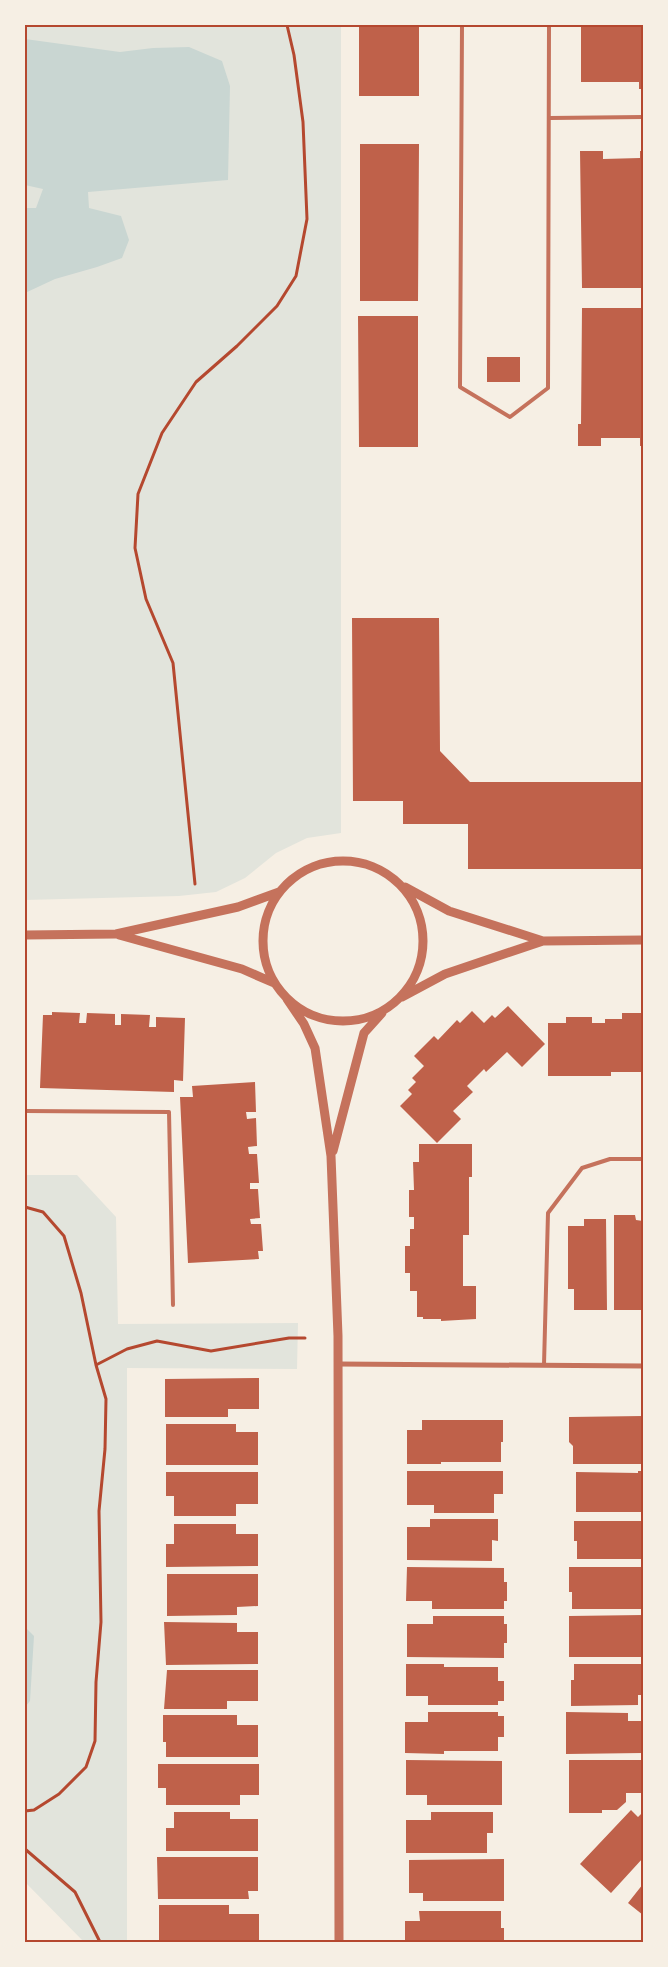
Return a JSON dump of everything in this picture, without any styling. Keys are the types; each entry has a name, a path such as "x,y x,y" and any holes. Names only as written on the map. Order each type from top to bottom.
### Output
{"street":[{"path":"25,935 116,934 238,907 278,892 305,869 340,860 374,866 403,886 449,911 543,941"},
{"path":"401,997 418,971 424,942 419,912 403,886"},
{"path":"278,892 267,913 262,937 265,961 274,983 304,1024 315,1048 331,1156 338,1364 339,1942"},
{"path":"116,934 242,969 274,983"},
{"path":"331,1156 364,1033 385,1010 401,997 445,974 543,941 643,940"},
{"path":"287,999 303,1011 321,1018 340,1022 363,1019 385,1010"},
{"path":"338,1364 643,1366"}],"lane":[{"path":"462,25 460,387 510,417 548,388 549,25"},
{"path":"550,118 643,117"},
{"path":"25,1111 169,1112 173,1305"},
{"path":"544,1365 548,1213 582,1168 610,1159 643,1158"}],"path":[{"path":"195,884 173,663 146,599 135,548 138,494 162,433 196,382 237,346 277,306 296,276 308,219 303,122 294,55 287,25"},
{"path":"25,1207 43,1212 64,1236 81,1293 96,1365 106,1400 105,1448 99,1511 102,1622 96,1682 95,1741 86,1767 59,1794 34,1810 25,1811"},
{"path":"96,1365 127,1349 157,1341 212,1351 289,1338 305,1338"},
{"path":"25,1849 75,1892 100,1942"}],"shaded area":[{"path":"25,25 341,25 341,833 307,838 276,853 245,878 216,892 179,896 25,900"},
{"path":"25,39 120,52 153,48 189,47 222,61 230,86 228,180 88,192 89,208 121,216 129,240 122,258 55,279 25,293 25,208 36,208 43,189 25,185"},
{"path":"25,1175 77,1175 116,1217 118,1324 298,1323 297,1369 127,1368 127,1942 84,1942 25,1882"},
{"path":"25,1627 34,1636 30,1701 25,1707"}],"building":[{"path":"359,25 419,25 419,96 359,96"},
{"path":"581,25 643,25 643,89 639,89 639,82 581,82"},
{"path":"360,144 419,144 418,301 360,301"},
{"path":"580,151 603,151 603,159 640,158 640,151 643,151 643,288 582,288"},
{"path":"582,308 643,308 643,446 640,446 640,438 601,438 601,446 578,446 578,424 581,424"},
{"path":"358,316 418,316 418,447 359,447"},
{"path":"487,357 520,357 520,382 487,382"},
{"path":"352,618 439,618 440,751 470,782 643,782 643,869 468,869 468,824 403,824 403,801 353,801"},
{"path":"508,1006 545,1044 522,1067 507,1052 486,1072 484,1069 467,1086 473,1092 453,1111 461,1119 437,1143 400,1106 412,1094 408,1090 416,1082 412,1078 424,1066 414,1056 434,1036 438,1040 457,1020 460,1023 472,1011 484,1023 492,1015 495,1018"},
{"path":"52,1012 80,1013 79,1023 86,1023 87,1013 115,1014 115,1025 121,1025 121,1014 150,1015 149,1027 156,1027 156,1017 185,1018 183,1081 174,1080 174,1092 40,1088 43,1015 52,1015"},
{"path":"622,1013 643,1013 643,1072 611,1072 611,1076 548,1076 548,1023 566,1023 566,1017 592,1017 592,1023 605,1023 605,1019 622,1019"},
{"path":"255,1082 256,1112 246,1112 247,1119 256,1118 257,1146 248,1147 249,1154 257,1154 259,1183 250,1183 250,1189 258,1189 260,1218 250,1219 251,1224 261,1224 263,1251 258,1251 259,1259 188,1263 180,1097 193,1097 192,1086"},
{"path":"419,1144 472,1144 472,1177 469,1177 469,1235 463,1235 463,1286 476,1286 476,1319 441,1321 441,1319 417,1317 417,1291 410,1291 410,1273 405,1273 405,1246 410,1246 410,1229 414,1229 414,1217 409,1217 409,1190 414,1190 413,1162 419,1162"},
{"path":"614,1215 635,1215 636,1220 643,1221 643,1310 614,1310"},
{"path":"584,1219 606,1219 607,1310 574,1310 574,1289 568,1289 568,1226 584,1226"},
{"path":"259,1378 259,1409 228,1409 228,1417 165,1417 165,1379"},
{"path":"643,1416 643,1464 573,1464 573,1446 569,1442 569,1417"},
{"path":"422,1420 503,1420 501,1462 407,1464 407,1430 422,1430"},
{"path":"166,1424 236,1424 236,1432 258,1432 258,1465 166,1465"},
{"path":"407,1471 503,1471 503,1494 494,1494 494,1513 434,1513 434,1505 407,1505"},
{"path":"638,1471 643,1471 643,1512 576,1512 576,1472 638,1473"},
{"path":"166,1472 258,1472 258,1504 236,1504 236,1516 174,1516 174,1496 166,1496"},
{"path":"430,1519 498,1519 498,1541 492,1540 492,1561 407,1560 407,1527 430,1527"},
{"path":"574,1521 643,1521 643,1559 577,1559 577,1541 574,1541"},
{"path":"174,1524 236,1524 236,1534 258,1534 258,1566 166,1567 166,1544 174,1544"},
{"path":"407,1567 504,1568 504,1582 507,1582 507,1601 504,1601 504,1609 432,1609 432,1601 406,1601"},
{"path":"569,1567 643,1567 643,1609 572,1609 572,1592 569,1592"},
{"path":"167,1574 258,1574 258,1606 237,1607 237,1615 167,1616"},
{"path":"643,1615 643,1657 569,1657 569,1616"},
{"path":"433,1616 504,1616 504,1624 507,1624 507,1643 504,1643 504,1658 407,1657 407,1624 433,1624"},
{"path":"164,1622 237,1623 237,1632 258,1632 258,1664 166,1665"},
{"path":"406,1664 444,1664 444,1667 498,1667 498,1681 504,1681 504,1701 498,1701 498,1705 428,1705 428,1696 406,1696"},
{"path":"574,1664 643,1664 643,1695 638,1695 638,1705 571,1706 571,1680 574,1680"},
{"path":"167,1670 258,1670 258,1701 227,1701 227,1709 164,1709"},
{"path":"428,1712 498,1712 498,1716 504,1716 504,1737 498,1737 498,1751 444,1751 444,1754 405,1753 405,1722 428,1722"},
{"path":"566,1712 628,1713 628,1721 643,1721 643,1753 566,1754"},
{"path":"163,1715 237,1715 237,1725 258,1725 258,1757 166,1757 166,1742 163,1742"},
{"path":"406,1760 502,1761 502,1805 427,1805 427,1795 406,1795"},
{"path":"569,1760 643,1760 643,1793 626,1793 626,1802 617,1810 602,1810 602,1813 569,1813"},
{"path":"158,1764 259,1764 259,1795 240,1795 240,1805 166,1805 166,1788 158,1788"},
{"path":"631,1810 638,1817 643,1812 643,1858 611,1893 580,1864"},
{"path":"174,1812 230,1812 230,1819 258,1819 258,1851 166,1851 166,1828 174,1828"},
{"path":"431,1812 493,1812 493,1833 487,1833 487,1853 406,1853 406,1820 431,1820"},
{"path":"157,1857 258,1857 258,1891 248,1891 249,1899 158,1899"},
{"path":"504,1859 504,1901 423,1901 423,1893 409,1893 409,1860"},
{"path":"643,1884 643,1915 628,1903"},
{"path":"159,1905 229,1905 229,1914 259,1914 259,1942 159,1942"},
{"path":"419,1911 501,1911 501,1928 504,1928 504,1942 405,1942 405,1921 420,1921"}]}
